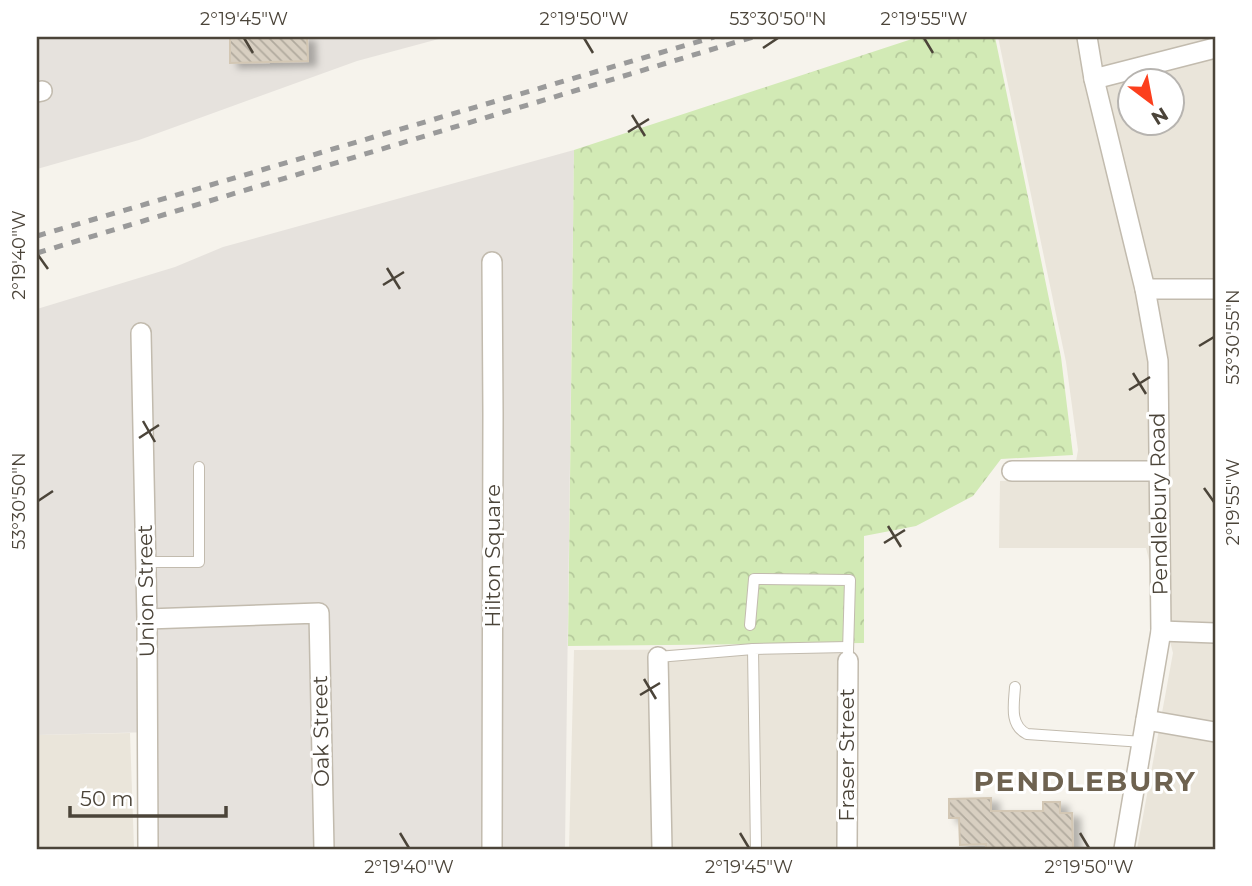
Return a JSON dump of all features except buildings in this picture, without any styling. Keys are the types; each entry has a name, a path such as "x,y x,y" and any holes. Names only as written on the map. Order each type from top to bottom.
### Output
{"street":[{"name":"Pendlebury Road","path":"1087,37 1094,79 1145,289 1158,361 1161,631 1124,849"},
{"path":"1094,79 1215,48"},
{"name":"Hilton Square","path":"492,262 492,849"},
{"path":"1145,289 1215,289"},
{"name":"Union Street","path":"141,333 147,619 148,849"},
{"path":"1012,471 1159,471"},
{"name":"Oak Street","path":"147,619 319,613 324,849"},
{"path":"1161,631 1215,633"},
{"name":"Fraser Street","path":"847,849 848,654"},
{"path":"658,657 662,849"},
{"path":"1146,720 1215,732"}],"lane":[{"path":"146,562 199,562 200,467"},
{"path":"658,657 753,649 848,654 850,580 754,579 750,625"},
{"path":"753,649 756,849"},
{"path":"1015,687 1014,717 1019,730 1027,734 1143,742"}],"shaded area":[{"path":"37,37 446,37 357,61 139,140 37,169"},
{"path":"998,37 1215,37 1215,831 1212,849 1137,849 1173,653 1146,548 999,548 1000,481 1073,479 1078,450 1066,362"},
{"path":"574,150 565,849 159,849 153,732 37,735 37,309 175,267 223,247"},
{"path":"840,649 840,849 569,849 574,650"},
{"path":"130,733 134,849 37,849 37,735"}],"green space":[{"path":"918,37 995,37 1061,357 1073,455 1001,459 973,496 916,526 864,536 864,643 568,646 574,150"}],"railway":[{"path":"37,236 714,37"},
{"path":"37,253 753,37"}],"district":[{"name":"PENDLEBURY","path":"1085,781"}]}
